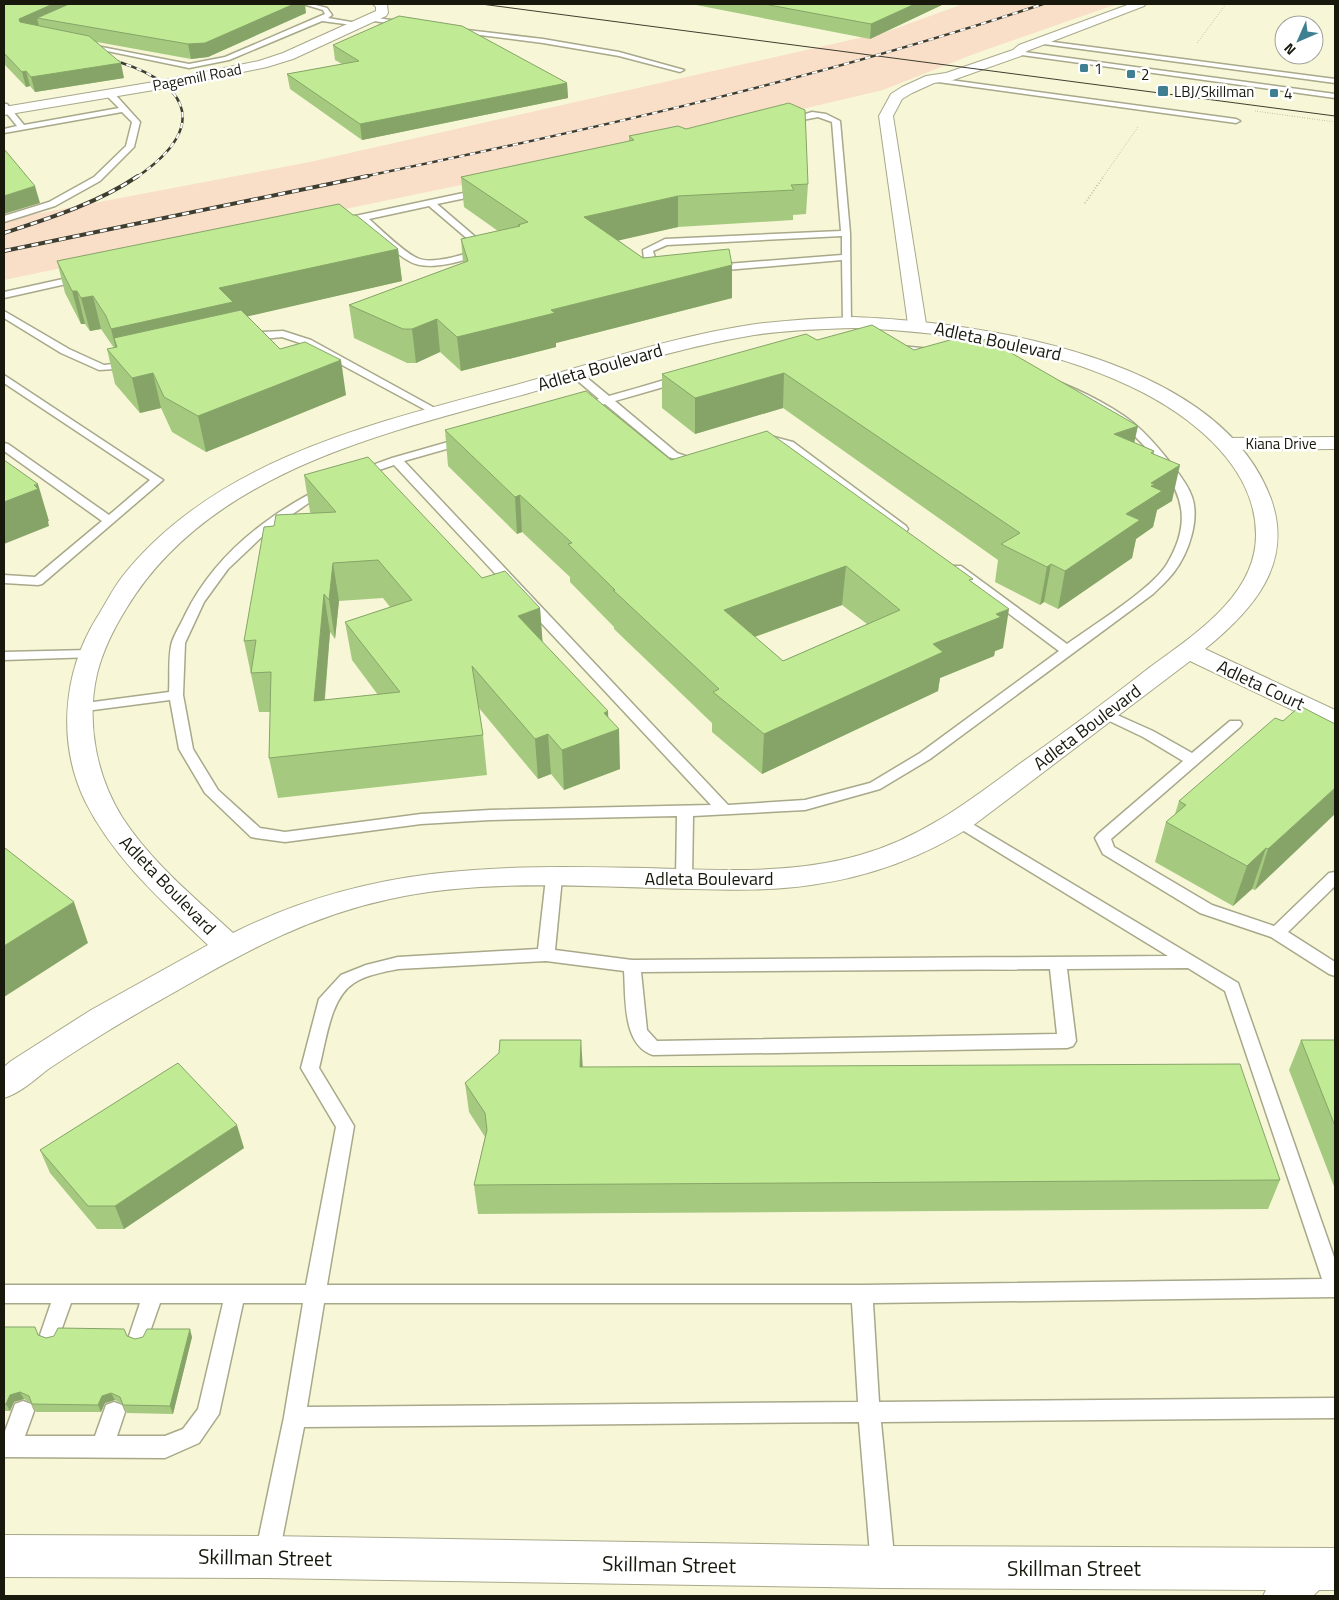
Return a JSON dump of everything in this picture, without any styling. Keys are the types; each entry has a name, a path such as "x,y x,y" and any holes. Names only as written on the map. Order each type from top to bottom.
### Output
{"street":[{"path":"917,324 886,116 896,97 931,79 948,78 1140,4"},
{"name":"Pagemill Road","path":"5,109 109,93 262,64 288,56 365,22 381,9"},
{"name":"Adleta Boulevard","path":"4,1085 24,1069 101,1018 229,947 304,912 356,896 424,883 480,878 742,879 802,877 850,867 922,843 959,821 1106,714 1229,616 1254,586 1268,552 1266,513 1250,476 1228,444 1204,423 1168,399 1121,374 1057,351 1013,340 848,313 710,338 381,428 303,457 235,491 207,510 173,537 137,572 119,596 89,654 78,708 82,744 91,782 106,816 129,847 229,947"},
{"name":"Kiana Drive","path":"1228,444 1335,443"},
{"name":"Adleta Court","path":"1187,650 1335,720"},
{"name":"Skillman Street","path":"4,1556 266,1557 883,1567 1310,1578"}],"lane":[{"path":"81,45 189,66 237,55 323,19 328,15 325,9 306,4"},
{"path":"323,19 417,26"},
{"path":"454,31 543,41 619,54 680,70"},
{"path":"1038,42 1335,81"},
{"path":"1020,51 1335,96"},
{"path":"189,66 197,77"},
{"path":"931,79 1236,121"},
{"path":"4,219 52,204 97,179 130,147 136,122 109,93"},
{"path":"5,109 22,127"},
{"path":"4,131 124,109"},
{"path":"782,123 813,114 826,114 836,120 846,233 848,313"},
{"path":"333,224 488,191"},
{"path":"362,218 414,260 421,263 433,263 482,251 481,246 431,203"},
{"path":"672,270 653,267 649,259 648,250 665,242 846,233"},
{"path":"700,269 847,257"},
{"path":"4,295 91,276"},
{"path":"4,314 65,352 103,368 124,367 142,362"},
{"path":"234,341 262,335 283,334 307,342 437,412"},
{"path":"831,349 894,349 963,358 1033,376 1091,400 1130,425 1167,464 1187,498 1187,532 1172,566 1148,590 925,756 875,786 805,805 724,810 490,815 421,819 285,838 256,833 212,793 186,749 176,694 178,643 198,602 224,566 264,528 309,498 362,472 604,397 773,356 831,349"},
{"path":"576,374 673,455 687,460 710,458"},
{"path":"4,378 158,480 108,520 38,581 4,579"},
{"path":"750,446 774,440 789,444 916,538"},
{"path":"4,446 108,520"},
{"path":"396,460 724,810"},
{"path":"947,562 1066,650"},
{"path":"4,656 89,654"},
{"path":"78,708 176,694"},
{"path":"1106,714 1148,734 1193,760"},
{"path":"1235,724 1103,838 1108,850 1206,909 1277,933 1335,970"},
{"path":"684,879 685,811"},
{"path":"4,1294 862,1294 1335,1288 1232,987 959,821"},
{"path":"1277,933 1335,877"},
{"path":"546,955 554,878"},
{"path":"266,1557 295,1417 345,1126 310,1068 328,999 347,979 372,969 398,963 546,955 632,966 1192,962"},
{"path":"632,966 638,1032 653,1048 1067,1041 1058,963"},
{"path":"23,1412 7,1447 165,1447 191,1436 208,1414 235,1293"},
{"path":"50,1335 64,1294"},
{"path":"139,1336 153,1294"},
{"path":"862,1294 869,1412 883,1567"},
{"path":"295,1417 1335,1408"},
{"path":"103,1447 114,1412"}],"path":[{"path":"1192,50 1226,4"},
{"path":"1085,203 1150,110"}],"shaded area":[{"path":"963,4 1117,4 974,54 883,90 624,151 4,280 4,220 310,162 886,32"}],"building":[{"path":"4,4 53,4 19,19 20,22 89,36 121,63 31,77 26,71 22,72 4,53"},
{"path":"69,4 294,4 205,43 188,44 37,18"},
{"path":"764,4 915,4 871,24"},
{"path":"399,16 462,26 567,83 360,124 287,74 359,61 333,45"},
{"path":"789,103 805,110 808,184 791,185 794,190 678,196 584,217 643,258 729,249 732,265 551,310 555,313 457,337 437,319 412,329 403,329 349,305 468,261 461,239 520,226 518,225 528,222 461,177 634,140 629,136 678,126 686,129"},
{"path":"4,149 35,186 4,196"},
{"path":"339,204 353,215 356,215 398,249 219,288 233,302 111,329 106,316 93,296 81,298 77,291 72,291 57,261"},
{"path":"241,310 280,349 305,342 341,360 198,416 164,397 153,373 132,378 107,349 117,347 114,338"},
{"path":"872,325 914,350 968,335 979,341 987,339 1138,426 1114,434 1154,451 1151,453 1180,465 1151,483 1155,484 1151,486 1162,491 1126,514 1140,520 1065,571 1051,564 1047,567 1001,544 1020,533 784,373 695,398 662,374 806,334 817,340"},
{"path":"586,391 671,460 767,431 973,579 969,580 1009,609 996,614 1001,617 933,644 943,652 764,734 713,692 719,689 613,590 615,590 568,544 572,543 520,495 515,497 445,430","holes":["846,566 900,610 783,661 724,610"]},
{"path":"368,457 482,578 505,571 540,608 518,616 608,711 604,713 619,729 562,750 548,734 535,739 472,666 483,735 269,758 271,672 251,673 256,640 244,641 264,527 274,526 276,515 336,512 304,475","holes":["378,560 412,600 345,622 400,692 314,701 324,594 329,600 333,563"]},
{"path":"4,460 38,484 34,485 38,489 4,502"},
{"path":"1300,706 1335,724 1335,788 1268,849 1266,848 1247,866 1166,822 1186,805 1179,801 1275,718 1283,721"},
{"path":"4,849 74,902 4,946"},
{"path":"500,1040 581,1040 580,1067 1240,1064 1280,1180 474,1185 487,1130 485,1113 465,1083 499,1053"},
{"path":"1301,1040 1335,1040 1335,1126"},
{"path":"178,1063 237,1125 115,1206 88,1206 40,1150"},
{"path":"4,1327 35,1327 38,1335 46,1338 54,1336 58,1328 124,1329 127,1336 135,1339 143,1337 147,1329 190,1329 170,1406 123,1405 120,1397 111,1393 102,1396 98,1405 32,1404 29,1396 20,1392 10,1395 6,1404 4,1404"}],"tram line":[{"path":"481,4 1335,116"}],"railway":[{"path":"362,177 705,101 874,56 1043,4"},
{"path":"105,58 154,77 171,90 180,105 182,121 176,138 162,157 137,177"},
{"path":"4,233 90,202 123,186 138,176"},
{"path":"4,251 368,176"}],"place":[{"name":"1","path":"1084,68"},
{"name":"2","path":"1131,74"},
{"name":"LBJ/Skillman","path":"1163,91"},
{"name":"4","path":"1274,93"}]}
